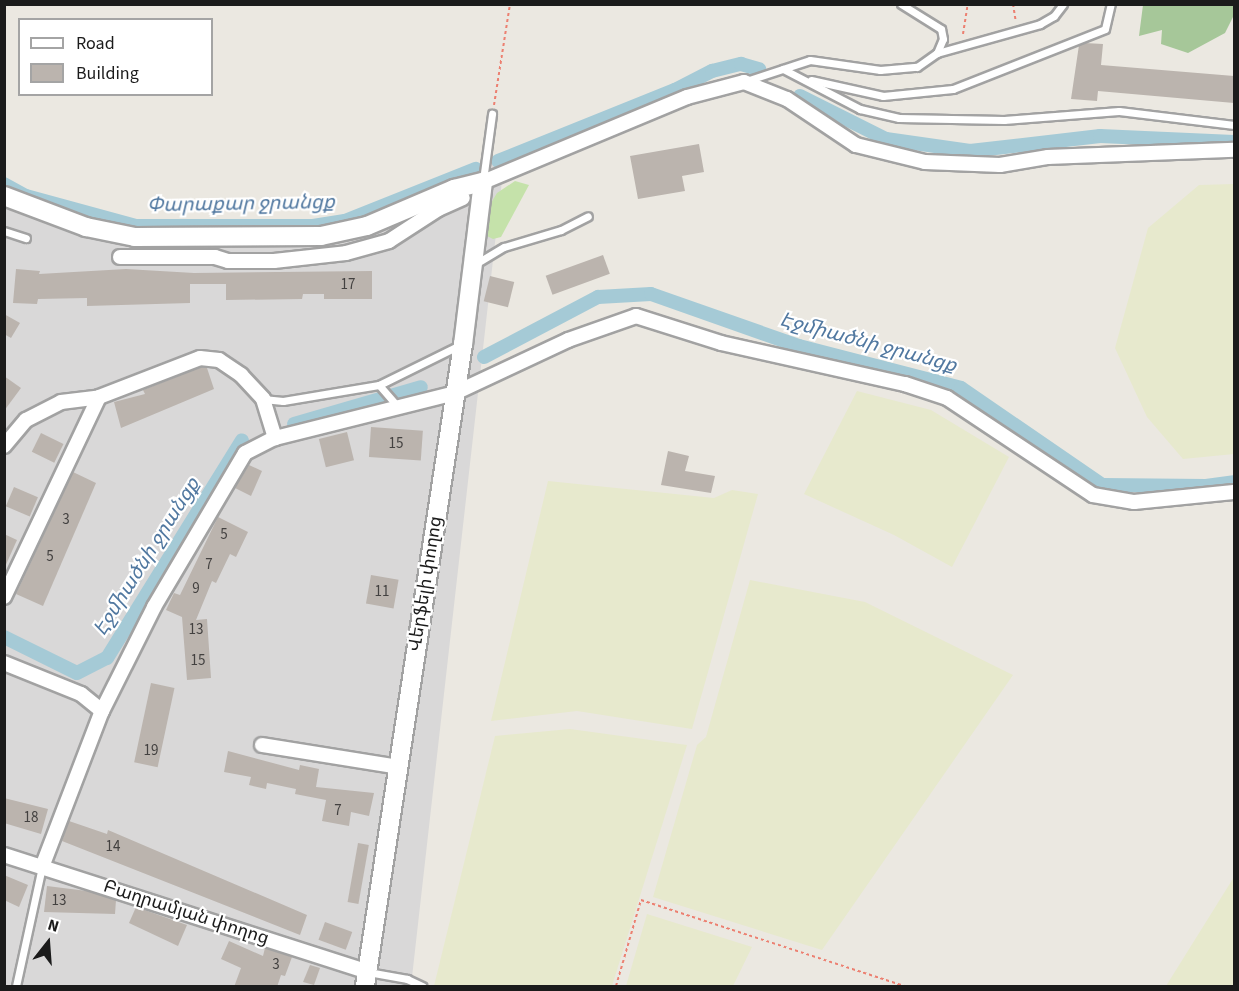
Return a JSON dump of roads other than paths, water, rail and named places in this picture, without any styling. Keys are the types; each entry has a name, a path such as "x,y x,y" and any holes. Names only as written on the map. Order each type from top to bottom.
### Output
{"street":[{"path":"120,257 215,257 228,261 274,261 346,253 389,241 438,209 462,200 483,182 687,97 744,82 787,99 856,145 925,162 1000,165 1048,157 1234,150"},
{"name":"Վերֆելի փողոց","path":"367,979 463,344 471,268 462,200 483,182"},
{"path":"4,196 86,227 135,237 321,236 462,200"},
{"path":"42,867 102,711 154,607 245,453 275,438 395,404 455,393 568,340 636,316 721,343 905,384 947,398 1093,495 1134,502 1234,492"},
{"path":"4,446 26,420 61,402 99,397 200,358 219,360 234,370 263,399 275,438"},
{"path":"4,597 99,397"},
{"path":"4,663 81,693 102,711"},
{"path":"262,745 399,767"},
{"name":"Բաղրամյան փողոց","path":"4,855 367,979"}],"lane":[{"path":"901,4 941,29 943,39 937,53"},
{"path":"744,82 810,60 895,71 917,66 937,53 1018,31 1054,16 1063,4"},
{"path":"803,78 883,96 953,89 1105,29 1111,4"},
{"path":"783,69 860,109 899,118 1004,120 1119,111 1234,125"},
{"path":"483,182 493,111"},
{"path":"471,268 495,251 561,230 588,216"},
{"path":"4,231 26,238"},
{"path":"263,399 283,401 380,387 463,344"},
{"path":"380,387 395,404"},
{"path":"16,987 42,867"},
{"path":"367,979 407,979 422,987"}],"waterway":[{"name":"Փարաքար ջրանցք","path":"498,161 675,90 712,71 741,64 759,69"},
{"name":"Փարաքար ջրանցք","path":"800,96 886,139 970,151 1100,136 1234,142"},
{"name":"Փարաքար ջրանցք","path":"4,184 26,196 136,226 313,226 345,221 476,169"},
{"name":"Էջմիածնի ջրանցք","path":"484,357 598,297 651,294 799,346 961,388 1102,485 1206,486 1234,482"},
{"name":"Էջմիածնի ջրանցք","path":"294,424 421,387"},
{"name":"Էջմիածնի ջրանցք","path":"4,637 77,673 107,658 242,440"}]}
